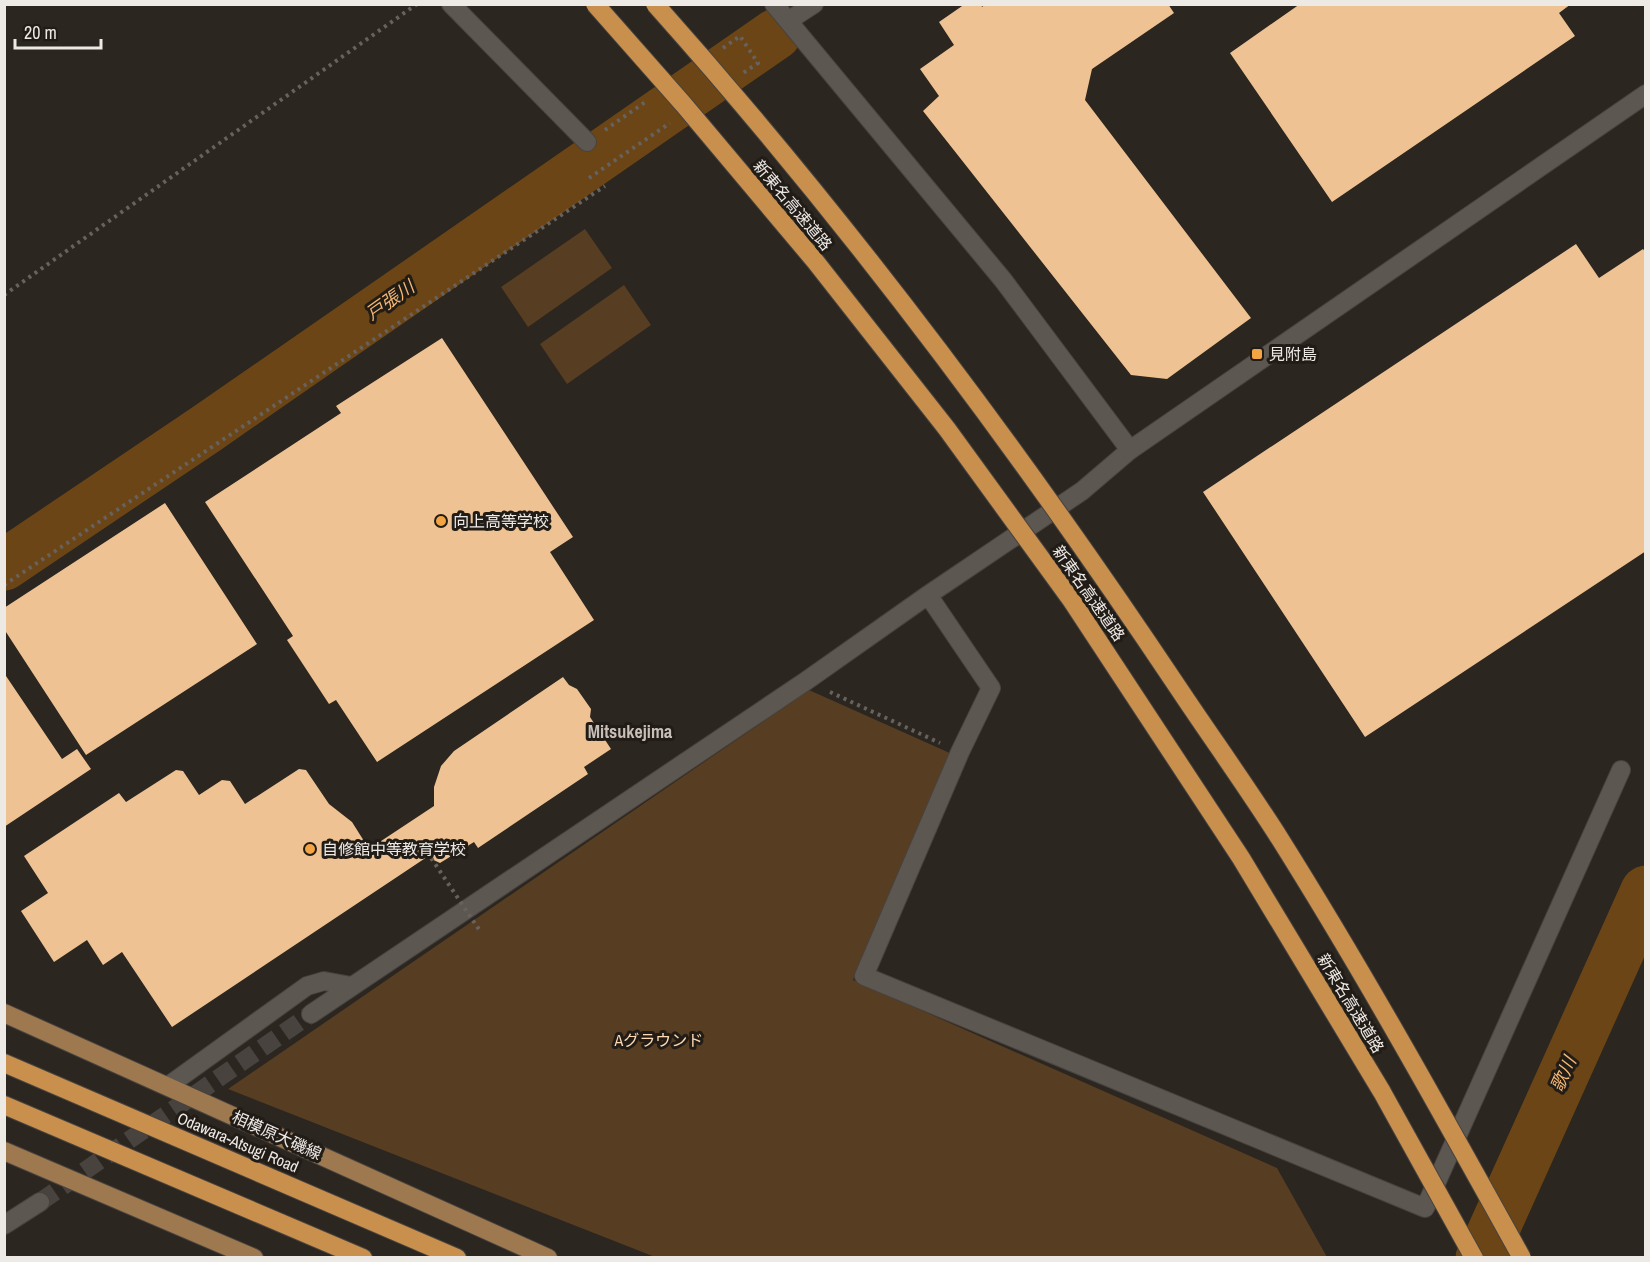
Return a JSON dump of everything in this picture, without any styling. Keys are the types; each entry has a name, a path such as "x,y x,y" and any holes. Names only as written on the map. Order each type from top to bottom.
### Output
{"highway":[{"name":"新東名高速道路","path":"595,4 684,105 815,261 947,429 1072,601 1241,858 1382,1092 1474,1257"},
{"name":"新東名高速道路","path":"655,4 718,75 849,235 974,396 1107,581 1279,839 1419,1071 1522,1257"},
{"name":"Odawara-Atsugi Road","path":"4,1063 457,1257"},
{"path":"4,1105 363,1257"}],"main road":[{"name":"相模原大磯線","path":"4,1013 548,1257"},
{"path":"4,1151 254,1257"}],"street":[{"path":"451,4 587,142"},
{"path":"774,4 1004,280 1130,450"},
{"path":"788,21 814,4"},
{"path":"311,1014 806,681 1082,491 1130,450 1646,94"},
{"path":"928,595 991,688 960,752 864,976 1425,1208 1621,770"},
{"path":"168,1086 307,986 324,981 351,986"},
{"path":"4,1225 40,1202"}],"path":[{"path":"4,295 417,4"},
{"path":"744,43 753,55"},
{"path":"4,585 605,186"},
{"path":"806,681 960,752"},
{"path":"427,852 480,930"}],"green space":[{"path":"585,229 612,268 528,327 501,287"},
{"path":"624,285 651,325 567,384 540,344"},
{"name":"Aグラウンド","path":"809,690 952,754 853,980 1277,1168 1327,1257 655,1257 228,1089"}],"building":[{"path":"965,4 981,4 982,7 985,4 1168,4 1174,13 1092,69 1085,100 1251,318 1167,379 1131,375 923,111 939,96 920,69 954,45 939,22"},
{"path":"1300,4 1571,4 1559,13 1575,36 1332,202 1230,53"},
{"path":"1576,244 1599,278 1643,249 1646,253 1646,551 1365,737 1203,492"},
{"path":"442,338 573,537 550,552 594,620 377,762 336,700 329,704 287,640 293,636 205,502 341,413 336,406"},
{"path":"165,503 257,644 86,755 4,629 4,608"},
{"path":"4,673 62,759 77,749 91,769 4,827"},
{"path":"563,677 569,685 577,689 591,709 590,717 611,749 584,767 588,774 478,848 474,842 440,863 427,857 172,1027 122,952 103,965 87,940 54,962 21,911 48,893 24,856 119,793 126,802 176,770 183,771 199,795 222,780 230,781 245,804 299,769 306,770 329,804 352,822 369,849 434,806 434,787 441,766 454,751"}],"waterway":[{"name":"戸張川","path":"4,565 206,429 776,34"},
{"name":"歌川","path":"1481,1258 1646,891"}],"tunnel":[{"path":"40,1202 311,1014"}],"place":[{"name":"見附島","path":"1257,354"},
{"name":"向上高等学校","path":"441,521"},
{"name":"自修館中等教育学校","path":"310,849"}],"district":[{"name":"Mitsukejima","path":"630,731"}]}
